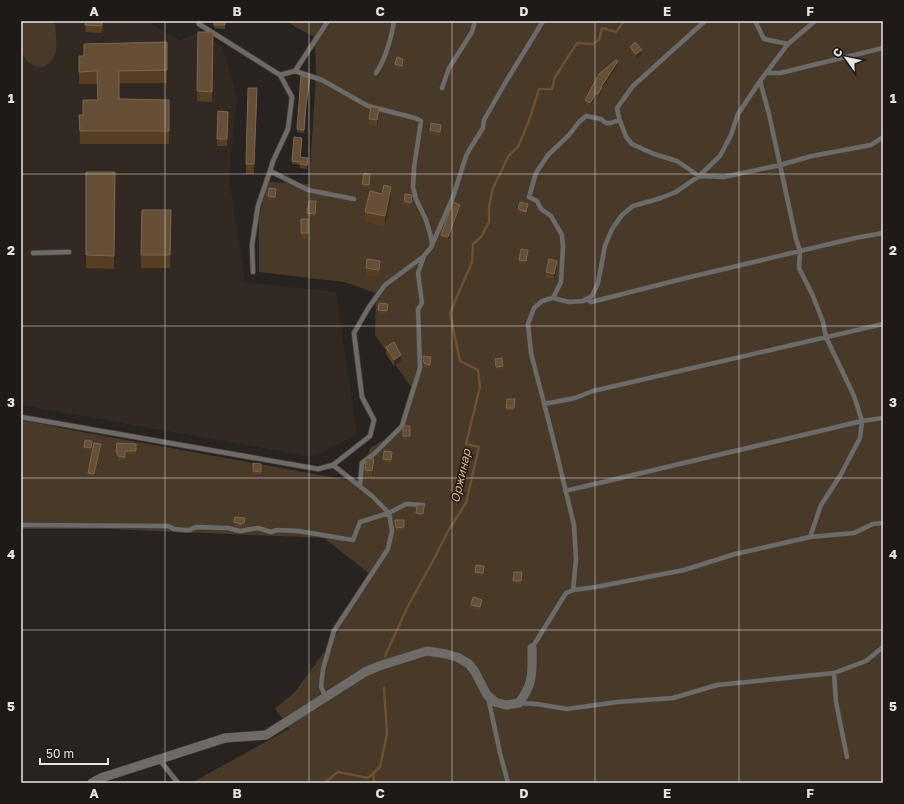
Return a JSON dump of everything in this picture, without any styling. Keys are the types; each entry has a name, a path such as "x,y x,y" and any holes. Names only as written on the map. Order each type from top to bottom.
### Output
{"street":[{"path":"92,783 101,778 225,738 266,735 365,672 427,651 457,657 469,664 487,695 495,702 506,705 519,702 528,692 532,674 532,648"}],"lane":[{"path":"200,21 199,24 280,74 292,97 288,129 273,160 258,206 252,244 252,272"},
{"path":"295,71 328,21"},
{"path":"376,73 381,65 388,42 392,37 394,21"},
{"path":"442,88 449,68 472,32 475,21"},
{"path":"21,417 318,469 333,465 370,436 374,420 362,397 354,333 369,307 385,285 424,256 432,246 453,196 466,156 483,128 484,120 543,21"},
{"path":"705,21 633,86 617,108 626,137 632,144 654,154 677,161 699,176 724,177 780,165 812,156 871,145 883,137"},
{"path":"755,21 764,40 788,44"},
{"path":"574,590 576,559 574,525 531,353 528,324 534,308 542,300 553,298 569,302 583,301 592,296 598,283 605,246 612,230 622,215 633,206 662,198 676,192 699,176 720,156 731,135 738,114 760,81 788,44 815,21"},
{"path":"766,73 780,72 883,48"},
{"path":"280,74 295,71 322,80 368,106 415,118 421,121 414,168 414,187 416,199 426,220 432,246"},
{"path":"760,81 769,114 800,252 799,268 813,296 823,322 826,337 854,396 862,421 860,438 840,476 821,505 810,537"},
{"path":"553,298 560,282 563,246 562,235 551,216 541,209 538,202 529,197 536,173 548,155 569,135 578,122 586,116 601,119 606,123 620,120"},
{"path":"270,170 308,190 354,199"},
{"path":"587,299 591,302 667,282 855,238 883,233"},
{"path":"33,253 69,252"},
{"path":"360,486 362,463 402,426 420,368 418,309 422,303 418,273 424,256"},
{"path":"544,404 575,398 593,391 883,324"},
{"path":"565,491 862,421 883,418"},
{"path":"326,697 321,687 323,669 334,631 388,549 392,531 389,513 372,496 333,465"},
{"path":"21,524 168,526 178,530 190,530 196,527 228,528 240,531 258,528 271,532 276,530 298,531 353,540 360,522 389,513 406,504 423,505"},
{"path":"532,648 566,593 574,590 684,570 735,554 810,537 854,533 873,524 883,523"},
{"path":"519,702 567,709 617,702 673,698 717,685 834,673 866,661 883,647"},
{"path":"834,673 836,702 847,757"},
{"path":"487,695 508,783"},
{"path":"159,759 178,783"}],"shaded area":[{"path":"21,21 148,21 180,40 199,32 222,46 237,97 229,179 245,282 336,292 357,434 314,457 21,405"},
{"path":"22,21 55,21 56,52 48,64 39,67 30,64 26,60 22,52 21,43"},
{"path":"286,21 883,21 883,783 191,783 289,729 275,708 294,693 333,640 371,575 324,538 111,529 21,529 21,420 358,482 370,448 397,432 413,390 375,335 376,293 344,282 259,272 259,216 268,182 309,184 316,77 315,37"}],"building":[{"path":"86,21 102,21 102,26 85,25"},
{"path":"214,21 225,21 225,25 214,25"},
{"path":"198,32 213,32 212,92 197,91"},
{"path":"167,42 167,70 119,71 119,99 169,100 169,131 80,131 79,115 83,115 83,100 98,100 97,71 79,72 79,56 84,56 84,44"},
{"path":"635,42 642,50 636,54 630,47"},
{"path":"397,57 403,59 402,66 395,64"},
{"path":"616,60 618,61 598,94 596,93 590,103 585,100 599,74"},
{"path":"301,76 310,78 304,130 297,129"},
{"path":"248,88 257,88 254,164 246,164"},
{"path":"371,107 379,108 377,120 369,119"},
{"path":"218,111 228,112 227,139 217,139"},
{"path":"431,123 441,125 440,132 430,130"},
{"path":"294,137 302,138 300,157 308,158 307,165 292,161"},
{"path":"86,172 115,172 114,256 86,255"},
{"path":"364,173 370,174 369,185 362,184"},
{"path":"384,185 391,187 385,216 365,212 370,191 382,194"},
{"path":"269,188 276,189 275,197 268,196"},
{"path":"405,194 412,195 411,203 404,201"},
{"path":"309,201 316,201 315,214 307,213"},
{"path":"453,202 460,205 448,237 441,235"},
{"path":"520,202 528,204 526,212 518,209"},
{"path":"142,210 171,210 170,255 141,255"},
{"path":"301,219 308,219 308,233 301,233"},
{"path":"521,249 528,250 526,261 519,260"},
{"path":"367,259 380,261 379,270 366,268"},
{"path":"549,259 557,261 554,274 546,272"},
{"path":"379,303 388,304 387,311 378,310"},
{"path":"394,342 401,355 394,360 386,347"},
{"path":"423,356 431,357 430,365 424,363"},
{"path":"502,358 503,366 496,367 495,359"},
{"path":"507,399 515,399 514,408 506,408"},
{"path":"404,426 410,426 410,436 403,436"},
{"path":"85,440 92,441 91,448 84,447"},
{"path":"94,443 101,444 94,474 88,473"},
{"path":"117,443 136,444 136,451 125,451 125,457 118,456 118,453 116,452"},
{"path":"384,451 392,452 391,460 383,459"},
{"path":"366,458 374,459 372,471 365,470"},
{"path":"253,463 261,464 261,472 253,471"},
{"path":"417,505 424,505 423,514 416,513"},
{"path":"235,517 245,518 244,523 240,524 234,522"},
{"path":"395,520 404,520 404,527 396,528"},
{"path":"476,565 484,566 483,573 475,572"},
{"path":"514,572 522,572 521,581 513,581"},
{"path":"473,597 482,600 480,607 471,605"}],"waterway":[{"name":"Оржинар","path":"385,656 408,606 448,531 466,503 479,447 466,444 480,387 478,370 460,361 450,313 472,262 473,244 481,237 489,222 489,207 493,188 509,155 518,147 530,118 539,89 552,89 555,77 577,43 592,44 599,40 602,28 616,32 624,21"},
{"path":"324,783 338,772 368,778 380,767 387,734 384,688"},
{"path":"373,774 374,781 376,783"}]}
